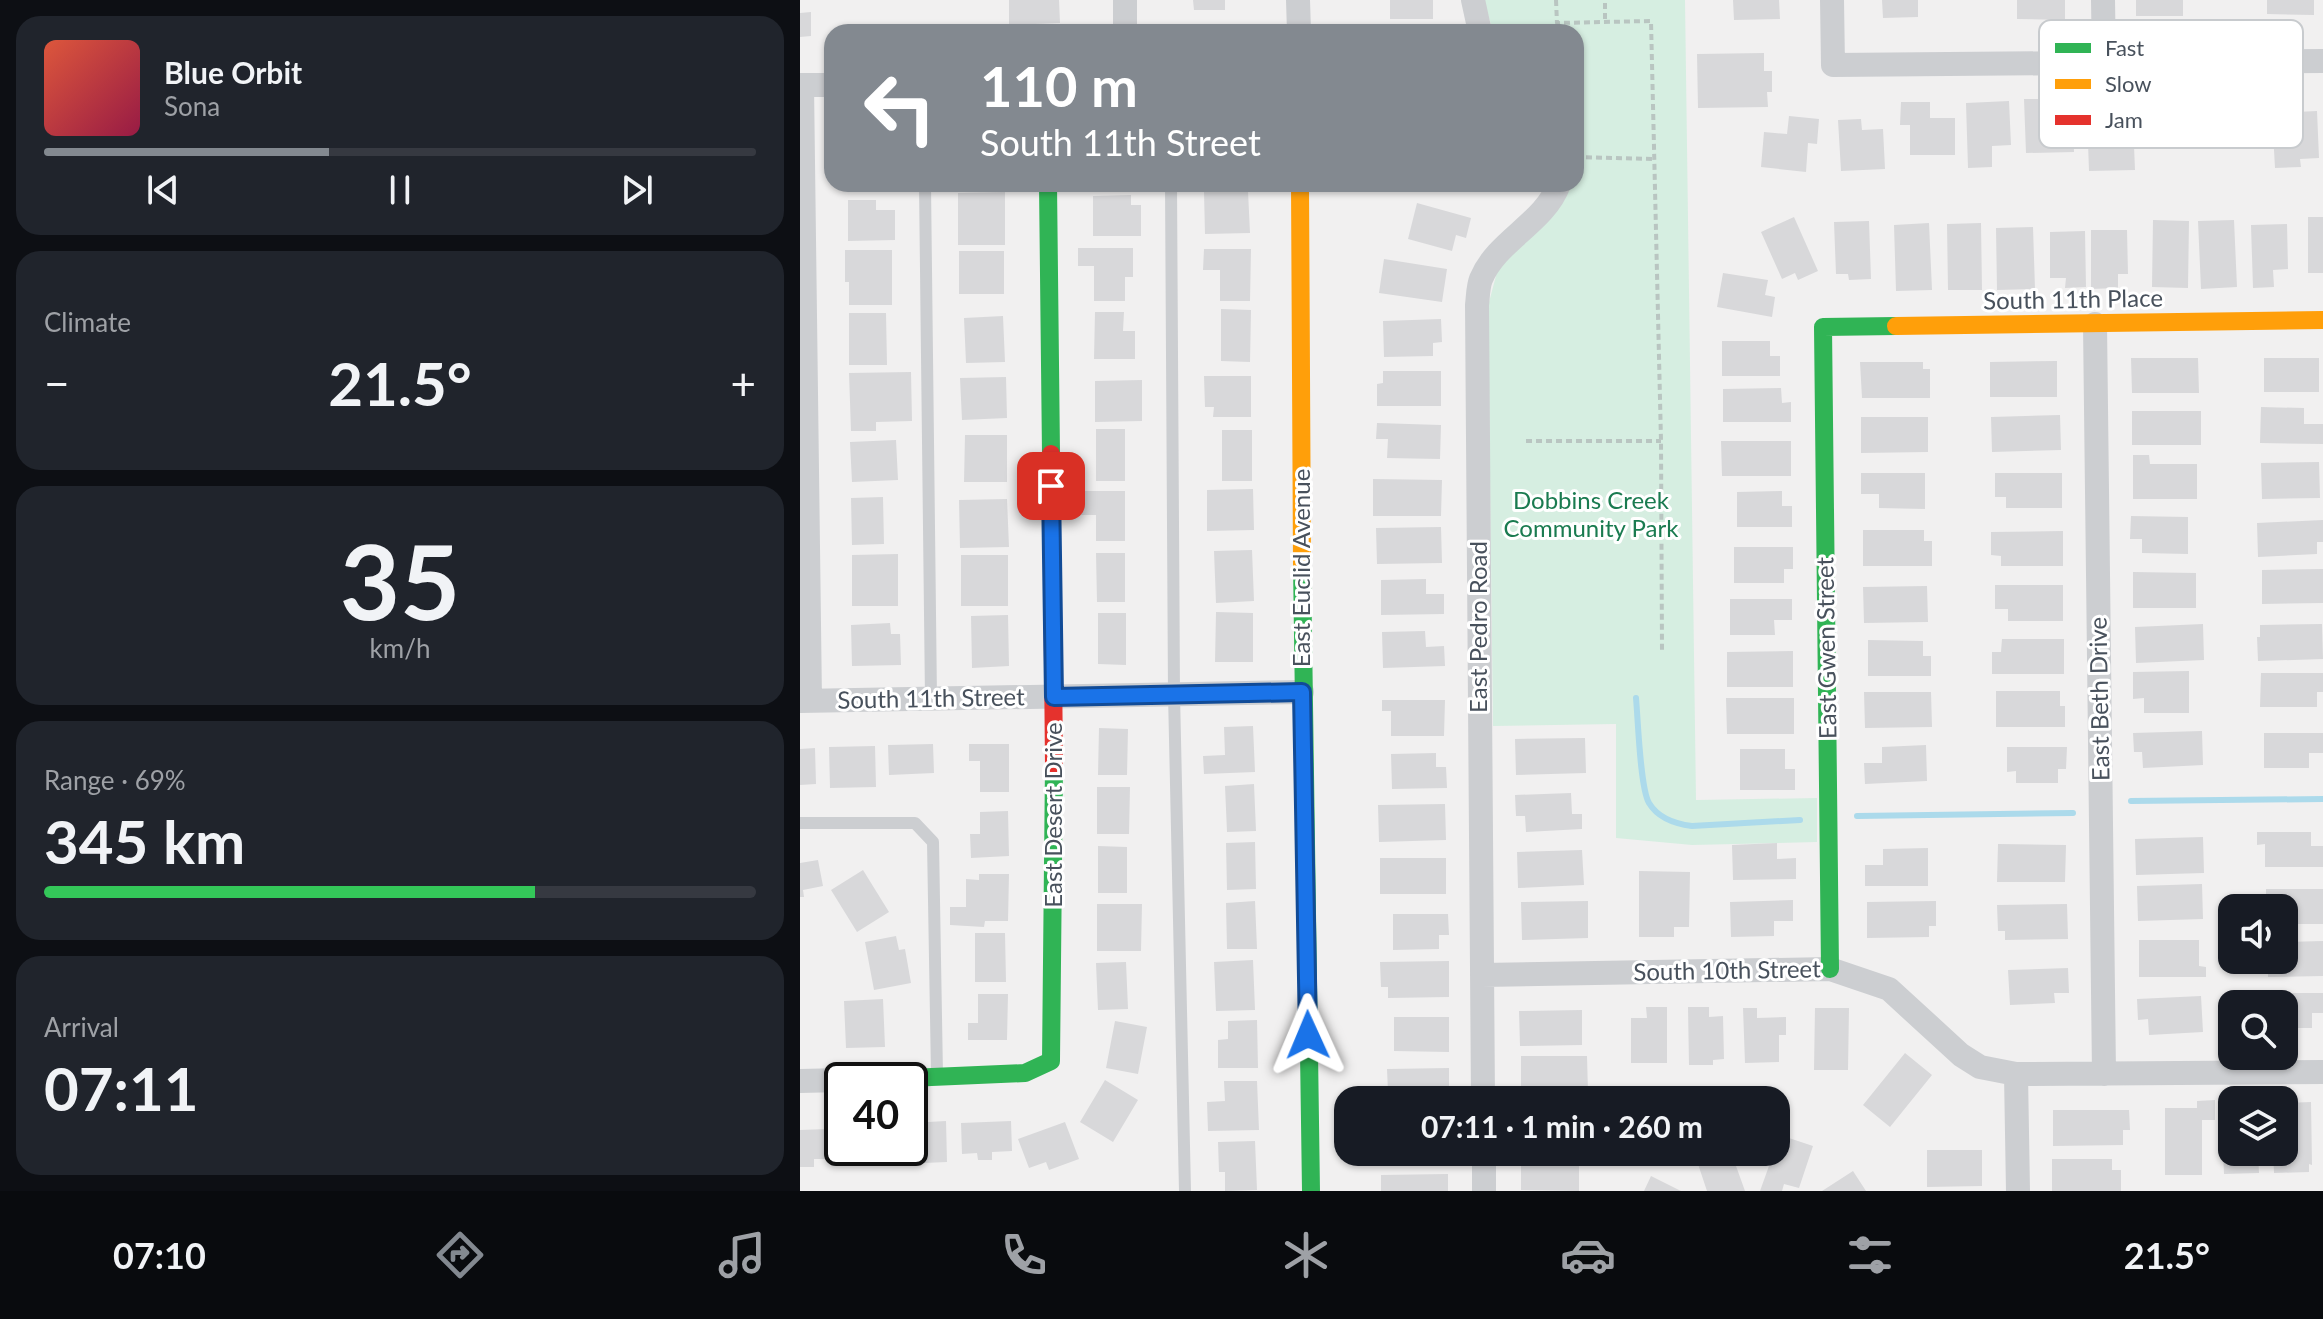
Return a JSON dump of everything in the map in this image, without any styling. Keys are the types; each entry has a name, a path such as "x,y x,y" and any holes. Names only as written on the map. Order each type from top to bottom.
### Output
{"street":[{"path":"1125,0 1125,24"},
{"path":"1298,0 1299,24"},
{"path":"1473,0 1478,24"},
{"path":"1832,0 1833,65 2039,63"},
{"path":"2103,0 2103,20"},
{"path":"2303,61 2323,61"},
{"path":"805,701 801,85 824,85"},
{"name":"East Desert Drive","path":"937,1078 1025,1073 1051,1061 1054,697 1048,192"},
{"name":"East Euclid Avenue","path":"1300,192 1302,692 1311,1191"},
{"name":"East Pedro Road","path":"1483,1086 1477,305 1481,279 1499,253 1542,213 1554,192"},
{"name":"South 11th Place","path":"1823,327 2323,320"},
{"name":"East Beth Drive","path":"2095,324 2104,1074"},
{"name":"East Gwen Street","path":"1823,327 1830,969"},
{"name":"South 11th Street","path":"805,701 1302,692"},
{"name":"South 10th Street","path":"1482,975 1830,969 1889,989 1961,1055 1980,1067 2016,1074 2323,1072"},
{"path":"2016,1074 2018,1191"},
{"path":"928,1078 937,1078"},
{"path":"800,1081 824,1080"},
{"path":"1484,1166 1484,1191"}],"lane":[{"path":"925,192 931,699"},
{"path":"1171,192 1174,694 1185,1191"},
{"path":"800,823 915,823 933,842 937,1078"}],"path":[{"path":"1556,0 1557,23 1651,21 1661,441 1662,650"},
{"path":"1605,3 1605,22"},
{"path":"1584,157 1655,159"},
{"path":"1526,441 1661,441"}],"green space":[{"name":"Dobbins Creek Community Park","path":"1484,0 1685,0 1696,800 1817,798 1817,842 1692,845 1616,838 1616,724 1493,726 1488,306 1497,272 1561,192 1584,192 1584,24 1491,24"}],"building":[{"path":"1009,0 1059,0 1060,23 1009,24"},
{"path":"1193,0 1225,0 1225,10 1194,10"},
{"path":"1390,0 1433,0 1433,19 1390,19"},
{"path":"1733,0 1779,0 1780,19 1734,20"},
{"path":"1882,0 1918,0 1918,17 1883,18"},
{"path":"2017,0 2065,0 2065,20 2017,19"},
{"path":"2136,0 2183,0 2183,16 2136,16"},
{"path":"2267,0 2314,0 2314,15 2267,14"},
{"path":"811,12 811,36 800,37 800,13"},
{"path":"1764,53 1764,71 1772,71 1772,92 1767,92 1768,107 1698,108 1697,54"},
{"path":"2024,99 2039,99 2039,148 2074,148 2074,152 2026,153"},
{"path":"2009,101 2011,145 1992,146 1992,167 1968,168 1966,103"},
{"path":"1901,102 1930,102 1930,118 1955,118 1955,155 1910,155 1910,125 1900,125"},
{"path":"2317,111 2319,158 2300,159 2301,167 2275,168 2274,148 2303,148 2303,112"},
{"path":"1789,116 1819,119 1817,144 1808,143 1806,172 1761,167 1764,132 1787,134"},
{"path":"1861,119 1862,130 1883,129 1885,169 1841,171 1838,120"},
{"path":"2088,148 2134,148 2135,170 2089,171"},
{"path":"1005,192 1005,245 958,245 958,193"},
{"path":"1204,192 1248,192 1250,233 1205,234"},
{"path":"1131,195 1131,205 1141,205 1141,236 1093,236 1093,196"},
{"path":"848,200 876,200 876,210 895,210 895,240 848,241"},
{"path":"1417,203 1471,218 1466,238 1456,235 1452,251 1408,239"},
{"path":"1794,217 1818,271 1798,280 1795,273 1782,279 1761,232"},
{"path":"2308,217 2323,217 2323,273 2308,273"},
{"path":"2153,220 2189,221 2188,288 2152,287"},
{"path":"2234,220 2237,287 2201,289 2198,221"},
{"path":"1869,221 1871,279 1849,280 1848,274 1836,274 1834,222"},
{"path":"1929,223 1932,290 1896,291 1894,225"},
{"path":"1981,223 1982,290 1948,290 1947,224"},
{"path":"2287,224 2288,269 2273,270 2274,287 2253,288 2251,225"},
{"path":"2033,227 2035,289 1997,290 1996,228"},
{"path":"2091,230 2127,230 2128,274 2118,274 2118,288 2091,289"},
{"path":"2085,231 2086,287 2065,288 2066,278 2050,278 2050,232"},
{"path":"1078,248 1133,248 1133,277 1125,277 1125,301 1094,301 1094,266 1078,266"},
{"path":"1204,249 1251,249 1250,301 1220,301 1220,270 1203,270"},
{"path":"845,250 892,250 892,305 849,305"},
{"path":"959,251 1004,251 1004,294 959,294"},
{"path":"1384,259 1447,269 1442,302 1379,293"},
{"path":"1723,273 1768,280 1765,295 1775,297 1772,317 1717,307"},
{"path":"1221,309 1251,310 1250,362 1221,361"},
{"path":"1095,312 1124,312 1123,331 1135,331 1135,359 1094,359"},
{"path":"849,313 886,313 887,365 849,365"},
{"path":"1003,316 1005,362 966,363 964,318"},
{"path":"1441,319 1442,342 1433,343 1433,356 1384,357 1383,321"},
{"path":"1722,341 1770,341 1770,356 1780,356 1780,376 1722,376"},
{"path":"2131,358 2198,358 2199,393 2132,393"},
{"path":"2264,358 2319,358 2319,392 2264,392"},
{"path":"2057,361 2057,397 1990,397 1990,362"},
{"path":"1860,362 1923,362 1923,369 1930,369 1930,398 1862,398"},
{"path":"1383,371 1441,371 1441,406 1377,406 1377,384 1383,383"},
{"path":"911,372 912,421 876,422 876,431 851,431 849,373"},
{"path":"1204,376 1251,376 1251,417 1213,417 1214,407 1205,407"},
{"path":"1006,377 1007,418 962,420 960,378"},
{"path":"1142,380 1142,421 1095,422 1095,381"},
{"path":"1781,388 1782,403 1791,402 1791,422 1723,422 1723,389"},
{"path":"2261,407 2304,408 2304,424 2323,424 2323,444 2260,443"},
{"path":"2132,411 2201,411 2201,445 2132,445"},
{"path":"2060,415 2061,450 1992,452 1991,417"},
{"path":"1861,417 1928,417 1928,452 1861,453"},
{"path":"1377,423 1441,425 1440,459 1387,458 1388,439 1376,439"},
{"path":"1096,429 1125,429 1125,481 1096,481"},
{"path":"1222,430 1252,430 1252,481 1222,481"},
{"path":"965,435 1007,435 1007,482 964,482"},
{"path":"896,440 898,480 852,482 850,442"},
{"path":"1721,441 1791,441 1791,476 1722,476"},
{"path":"2133,455 2149,455 2150,464 2197,464 2197,499 2133,499"},
{"path":"2319,462 2320,498 2262,499 2261,463"},
{"path":"1861,473 1925,473 1925,509 1879,508 1879,494 1861,494"},
{"path":"1995,473 2062,473 2062,508 2006,508 2006,497 1995,497"},
{"path":"1373,479 1442,480 1441,516 1373,516"},
{"path":"1253,489 1254,530 1207,531 1207,490"},
{"path":"1079,491 1125,491 1125,541 1096,541 1096,515 1079,515"},
{"path":"1782,491 1782,506 1792,506 1792,527 1737,527 1737,492"},
{"path":"883,497 884,544 852,545 851,498"},
{"path":"1007,499 1009,547 960,548 959,500"},
{"path":"2131,516 2188,517 2188,554 2142,553 2142,539 2130,539"},
{"path":"2323,520 2323,542 2317,542 2317,554 2258,557 2257,523"},
{"path":"1441,527 1442,563 1377,564 1376,528"},
{"path":"1863,530 1924,530 1924,541 1932,541 1932,566 1863,566"},
{"path":"2063,531 2063,566 2001,566 2001,556 1991,555 1991,532"},
{"path":"1734,547 1793,547 1793,569 1784,569 1784,583 1734,583"},
{"path":"1252,550 1254,601 1216,603 1214,551"},
{"path":"1096,553 1125,553 1125,602 1097,602"},
{"path":"898,554 898,606 852,606 852,555"},
{"path":"961,555 1008,555 1008,606 961,606"},
{"path":"2323,569 2323,603 2262,604 2262,570"},
{"path":"2133,572 2196,573 2196,608 2133,608"},
{"path":"1426,579 1426,594 1444,594 1444,614 1381,615 1381,580"},
{"path":"1995,585 2063,585 2063,621 2008,621 2008,609 1995,609"},
{"path":"1927,586 1928,622 1864,623 1863,587"},
{"path":"1730,599 1792,599 1792,620 1774,620 1775,635 1730,635"},
{"path":"1216,612 1253,613 1253,662 1215,662"},
{"path":"1098,613 1126,613 1126,665 1098,664"},
{"path":"1008,615 1009,666 972,668 971,616"},
{"path":"890,623 891,634 900,634 901,665 852,666 851,625"},
{"path":"2203,624 2204,660 2136,663 2135,627"},
{"path":"2322,624 2323,659 2258,661 2260,625"},
{"path":"1425,631 1426,647 1444,646 1445,666 1383,668 1382,632"},
{"path":"2002,639 2064,639 2064,674 1992,674 1992,652 2001,652"},
{"path":"1868,640 1923,641 1923,656 1931,656 1931,676 1868,676"},
{"path":"1793,651 1793,687 1727,687 1727,652"},
{"path":"2189,671 2189,713 2144,713 2144,698 2133,699 2133,672"},
{"path":"2261,673 2323,673 2323,692 2317,692 2317,707 2260,707"},
{"path":"1996,691 2060,691 2060,706 2065,706 2065,727 1996,727"},
{"path":"1864,692 1931,692 1932,727 1865,728"},
{"path":"1726,698 1794,698 1794,734 1727,734"},
{"path":"1382,700 1445,700 1444,736 1391,736 1391,711 1382,711"},
{"path":"1253,726 1255,772 1204,774 1203,756 1225,755 1224,727"},
{"path":"1099,728 1128,729 1127,775 1098,775"},
{"path":"2202,731 2203,765 2143,768 2142,752 2134,752 2133,733"},
{"path":"2264,733 2323,733 2323,753 2309,753 2309,768 2264,768"},
{"path":"1585,738 1586,773 1516,775 1515,739"},
{"path":"933,744 934,773 889,775 888,745"},
{"path":"969,744 1009,744 1009,792 980,792 980,761 969,761"},
{"path":"1926,745 1927,781 1865,784 1864,763 1882,763 1882,747"},
{"path":"875,746 876,787 830,788 829,747"},
{"path":"2007,747 2067,747 2066,769 2058,769 2058,783 2016,783 2016,771 2007,772"},
{"path":"815,748 816,784 800,785 800,749"},
{"path":"1740,749 1785,749 1785,769 1795,769 1795,790 1740,790"},
{"path":"1436,753 1436,767 1446,767 1447,788 1392,789 1391,754"},
{"path":"1254,784 1256,831 1227,832 1225,786"},
{"path":"1097,787 1130,787 1129,834 1097,834"},
{"path":"1571,793 1572,814 1582,814 1582,829 1526,832 1525,816 1516,816 1515,795"},
{"path":"1445,804 1446,840 1379,842 1378,805"},
{"path":"1008,811 1009,856 971,858 970,834 980,834 980,812"},
{"path":"2257,832 2311,832 2311,846 2323,846 2323,867 2265,867 2265,844 2257,845"},
{"path":"2203,837 2204,873 2136,875 2135,839"},
{"path":"1255,842 1256,889 1227,890 1226,843"},
{"path":"1777,843 1777,859 1796,858 1796,879 1733,880 1732,845"},
{"path":"1998,844 2066,845 2065,882 1997,882"},
{"path":"1098,846 1127,847 1127,893 1098,893"},
{"path":"1928,848 1928,886 1865,886 1865,865 1883,865 1883,849"},
{"path":"1582,850 1584,885 1518,888 1517,852"},
{"path":"1380,858 1446,858 1446,894 1380,894"},
{"path":"818,860 823,886 803,890 804,897 800,897 800,863"},
{"path":"863,870 889,912 857,932 831,890"},
{"path":"1639,871 1690,872 1689,927 1674,927 1674,937 1639,937"},
{"path":"979,874 1009,874 1008,921 985,921 984,927 950,925 950,907 966,907 966,879 979,880"},
{"path":"2202,884 2203,919 2138,921 2137,886"},
{"path":"2266,889 2323,889 2323,924 2298,924 2298,894 2266,894"},
{"path":"1793,900 1793,921 1774,921 1774,936 1731,937 1730,902"},
{"path":"1255,901 1257,949 1227,949 1226,903"},
{"path":"1588,901 1588,938 1522,940 1521,902"},
{"path":"1936,901 1936,926 1929,926 1929,937 1867,938 1867,902"},
{"path":"1097,904 1142,904 1141,951 1097,951"},
{"path":"2067,904 2068,939 2005,940 2005,931 1998,931 1997,905"},
{"path":"1393,914 1448,914 1449,935 1439,935 1439,949 1393,950"},
{"path":"975,933 1005,933 1006,982 975,982"},
{"path":"896,936 899,950 905,949 911,983 874,990 865,942"},
{"path":"2139,940 2199,940 2199,966 2206,967 2206,977 2139,977"},
{"path":"2323,941 2323,976 2268,977 2268,974 2298,974 2298,942"},
{"path":"1253,960 1255,1010 1216,1011 1214,962"},
{"path":"1449,961 1449,997 1388,998 1388,987 1381,987 1380,962"},
{"path":"1126,962 1128,1009 1098,1010 1096,963"},
{"path":"2068,968 2069,993 2054,993 2055,1003 2010,1005 2008,970"},
{"path":"2298,993 2323,993 2323,1013 2312,1013 2312,1028 2298,1028"},
{"path":"978,994 1008,994 1007,1040 968,1040 968,1023 978,1023"},
{"path":"2201,996 2203,1032 2149,1035 2148,1019 2138,1020 2137,999"},
{"path":"883,999 885,1047 846,1048 844,1001"},
{"path":"1646,1007 1667,1007 1667,1063 1631,1063 1631,1018 1647,1018"},
{"path":"1688,1007 1709,1007 1709,1017 1723,1016 1724,1059 1713,1060 1713,1065 1689,1065"},
{"path":"1743,1008 1757,1008 1757,1018 1786,1017 1786,1035 1779,1035 1779,1062 1745,1063"},
{"path":"1815,1008 1849,1008 1848,1070 1814,1070"},
{"path":"1582,1010 1582,1045 1520,1046 1519,1011"},
{"path":"1394,1017 1449,1017 1449,1052 1394,1051"},
{"path":"1257,1020 1258,1068 1218,1068 1218,1040 1228,1039 1228,1021"},
{"path":"1115,1021 1147,1027 1138,1074 1106,1068"},
{"path":"1905,1053 1932,1075 1890,1127 1863,1105"},
{"path":"1521,1056 1587,1056 1588,1086 1521,1086"},
{"path":"1449,1068 1449,1086 1388,1086 1387,1069"},
{"path":"1105,1080 1138,1100 1113,1142 1080,1122"},
{"path":"1224,1081 1257,1081 1259,1130 1208,1131 1207,1102 1225,1101"},
{"path":"2215,1100 2215,1120 2202,1120 2202,1175 2165,1175 2165,1108 2197,1108 2197,1101"},
{"path":"2298,1102 2311,1102 2312,1165 2309,1164 2309,1172 2274,1173 2274,1166 2298,1166"},
{"path":"2053,1110 2129,1110 2130,1130 2123,1130 2123,1145 2053,1146"},
{"path":"946,1121 947,1162 928,1163 928,1122"},
{"path":"1011,1121 1012,1151 992,1152 992,1160 978,1160 977,1153 962,1154 961,1123"},
{"path":"1065,1122 1079,1159 1049,1170 1046,1162 1029,1168 1018,1139"},
{"path":"824,1129 824,1159 814,1159 814,1167 800,1167 800,1130"},
{"path":"1790,1138 1813,1146 1799,1188 1784,1184 1782,1191 1760,1191 1769,1166 1790,1166"},
{"path":"1255,1141 1257,1190 1225,1191 1225,1172 1219,1172 1218,1142"},
{"path":"1927,1150 1982,1150 1982,1186 1927,1187"},
{"path":"2052,1159 2112,1159 2112,1170 2121,1170 2121,1191 2052,1191"},
{"path":"1521,1166 1579,1166 1579,1191 1521,1190"},
{"path":"1699,1166 1736,1166 1745,1191 1707,1191"},
{"path":"2224,1166 2259,1166 2259,1173 2224,1174"},
{"path":"1853,1171 1866,1191 1822,1191"},
{"path":"1448,1174 1448,1191 1381,1191 1381,1175"},
{"path":"1651,1176 1681,1191 1644,1191"}],"waterway":[{"path":"1636,698 1643,783 1649,803 1657,813 1674,822 1692,826 1800,820"},
{"path":"2131,801 2323,799"},
{"path":"1857,816 2073,813"}],"traffic: fast":[{"path":"1048,192 1051,454"},
{"path":"1830,969 1823,327 1896,326"},
{"path":"1302,565 1311,1191"},
{"path":"928,1077 1025,1073 1051,1061 1054,765"}],"traffic: slow":[{"path":"1300,192 1302,565"},
{"path":"1896,326 2323,320"}],"traffic: jam":[{"path":"1051,454 1054,765"}],"route":[{"path":"1051,486 1054,697 1302,692 1308,1035"}]}
